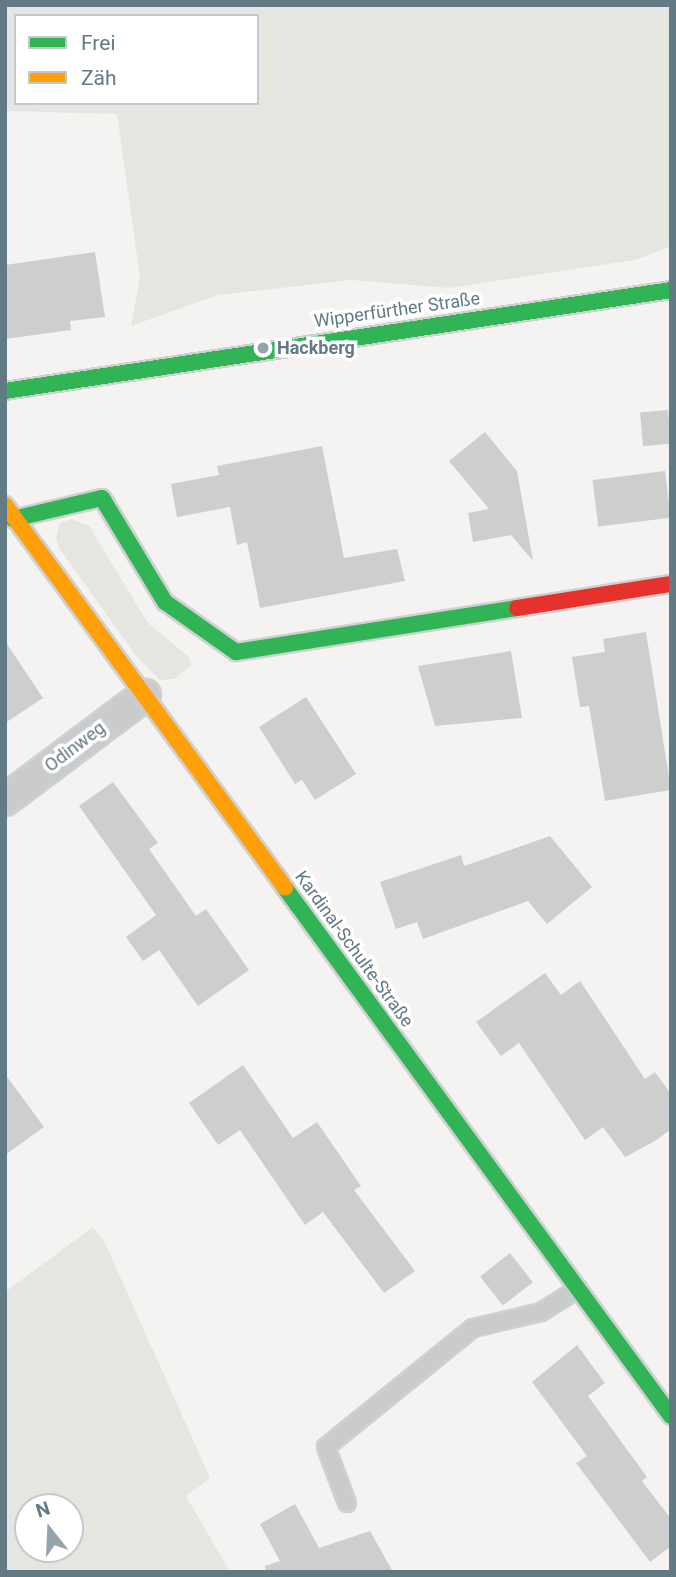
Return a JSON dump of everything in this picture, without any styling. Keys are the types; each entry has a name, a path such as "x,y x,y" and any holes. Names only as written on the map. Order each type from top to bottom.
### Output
{"street":[{"name":"Wipperfürther Straße","path":"5,391 671,290"},
{"path":"9,512 102,498 165,602 236,652 671,584"},
{"name":"Kardinal-Schulte-Straße","path":"9,512 671,1416"},
{"name":"Odinweg","path":"5,800 145,695"}],"lane":[{"path":"346,1503 326,1447 473,1328 541,1312 578,1289"}],"shaded area":[{"path":"5,5 671,5 671,246 635,260 449,288 351,280 218,295 131,326 140,277 117,114 5,111"},
{"path":"72,519 89,526 148,623 189,657 191,666 174,679 160,680 137,657 59,548 56,538 60,523"},
{"path":"93,1227 106,1245 210,1478 186,1496 230,1572 5,1572 5,1292"}],"building":[{"path":"95,252 105,317 70,321 71,330 5,339 5,265"},
{"path":"668,410 671,444 643,446 640,412"},
{"path":"485,432 517,471 533,561 511,535 473,542 468,513 489,509 449,461"},
{"path":"322,446 344,558 397,549 405,581 260,608 247,542 237,545 230,507 177,517 171,484 219,475 217,466"},
{"path":"665,471 671,518 598,527 593,480"},
{"path":"646,632 671,790 605,801 589,706 580,707 572,657 605,652 603,639"},
{"path":"5,641 43,698 5,723"},
{"path":"511,651 522,718 435,726 418,666"},
{"path":"306,697 356,774 315,800 302,780 295,784 259,727"},
{"path":"113,782 158,843 149,849 196,916 206,909 249,970 198,1006 159,950 143,961 126,937 156,915 79,806"},
{"path":"550,836 592,887 547,924 528,901 423,939 417,922 396,929 380,882 461,855 464,866"},
{"path":"545,973 561,995 580,981 645,1079 655,1072 671,1094 671,1129 655,1141 625,1157 603,1127 585,1140 519,1043 501,1056 476,1022"},
{"path":"243,1065 293,1138 317,1122 361,1186 354,1190 415,1271 384,1293 323,1212 305,1225 240,1130 218,1145 189,1103"},
{"path":"5,1074 44,1127 5,1155"},
{"path":"510,1253 533,1282 503,1306 480,1276"},
{"path":"577,1345 605,1383 588,1396 647,1477 642,1481 671,1519 671,1546 650,1562 576,1463 587,1456 532,1382"},
{"path":"295,1504 319,1548 370,1531 393,1572 266,1572 265,1566 280,1561 260,1524"}],"traffic: fast":[{"path":"5,391 671,290"},
{"path":"13,519 102,498 165,602 236,652 517,608"},
{"path":"285,888 671,1416"}],"traffic: slow":[{"path":"5,505 285,888"}],"traffic: jam":[{"path":"517,608 671,584"}],"place":[{"name":"Hackberg","path":"263,348"}]}
